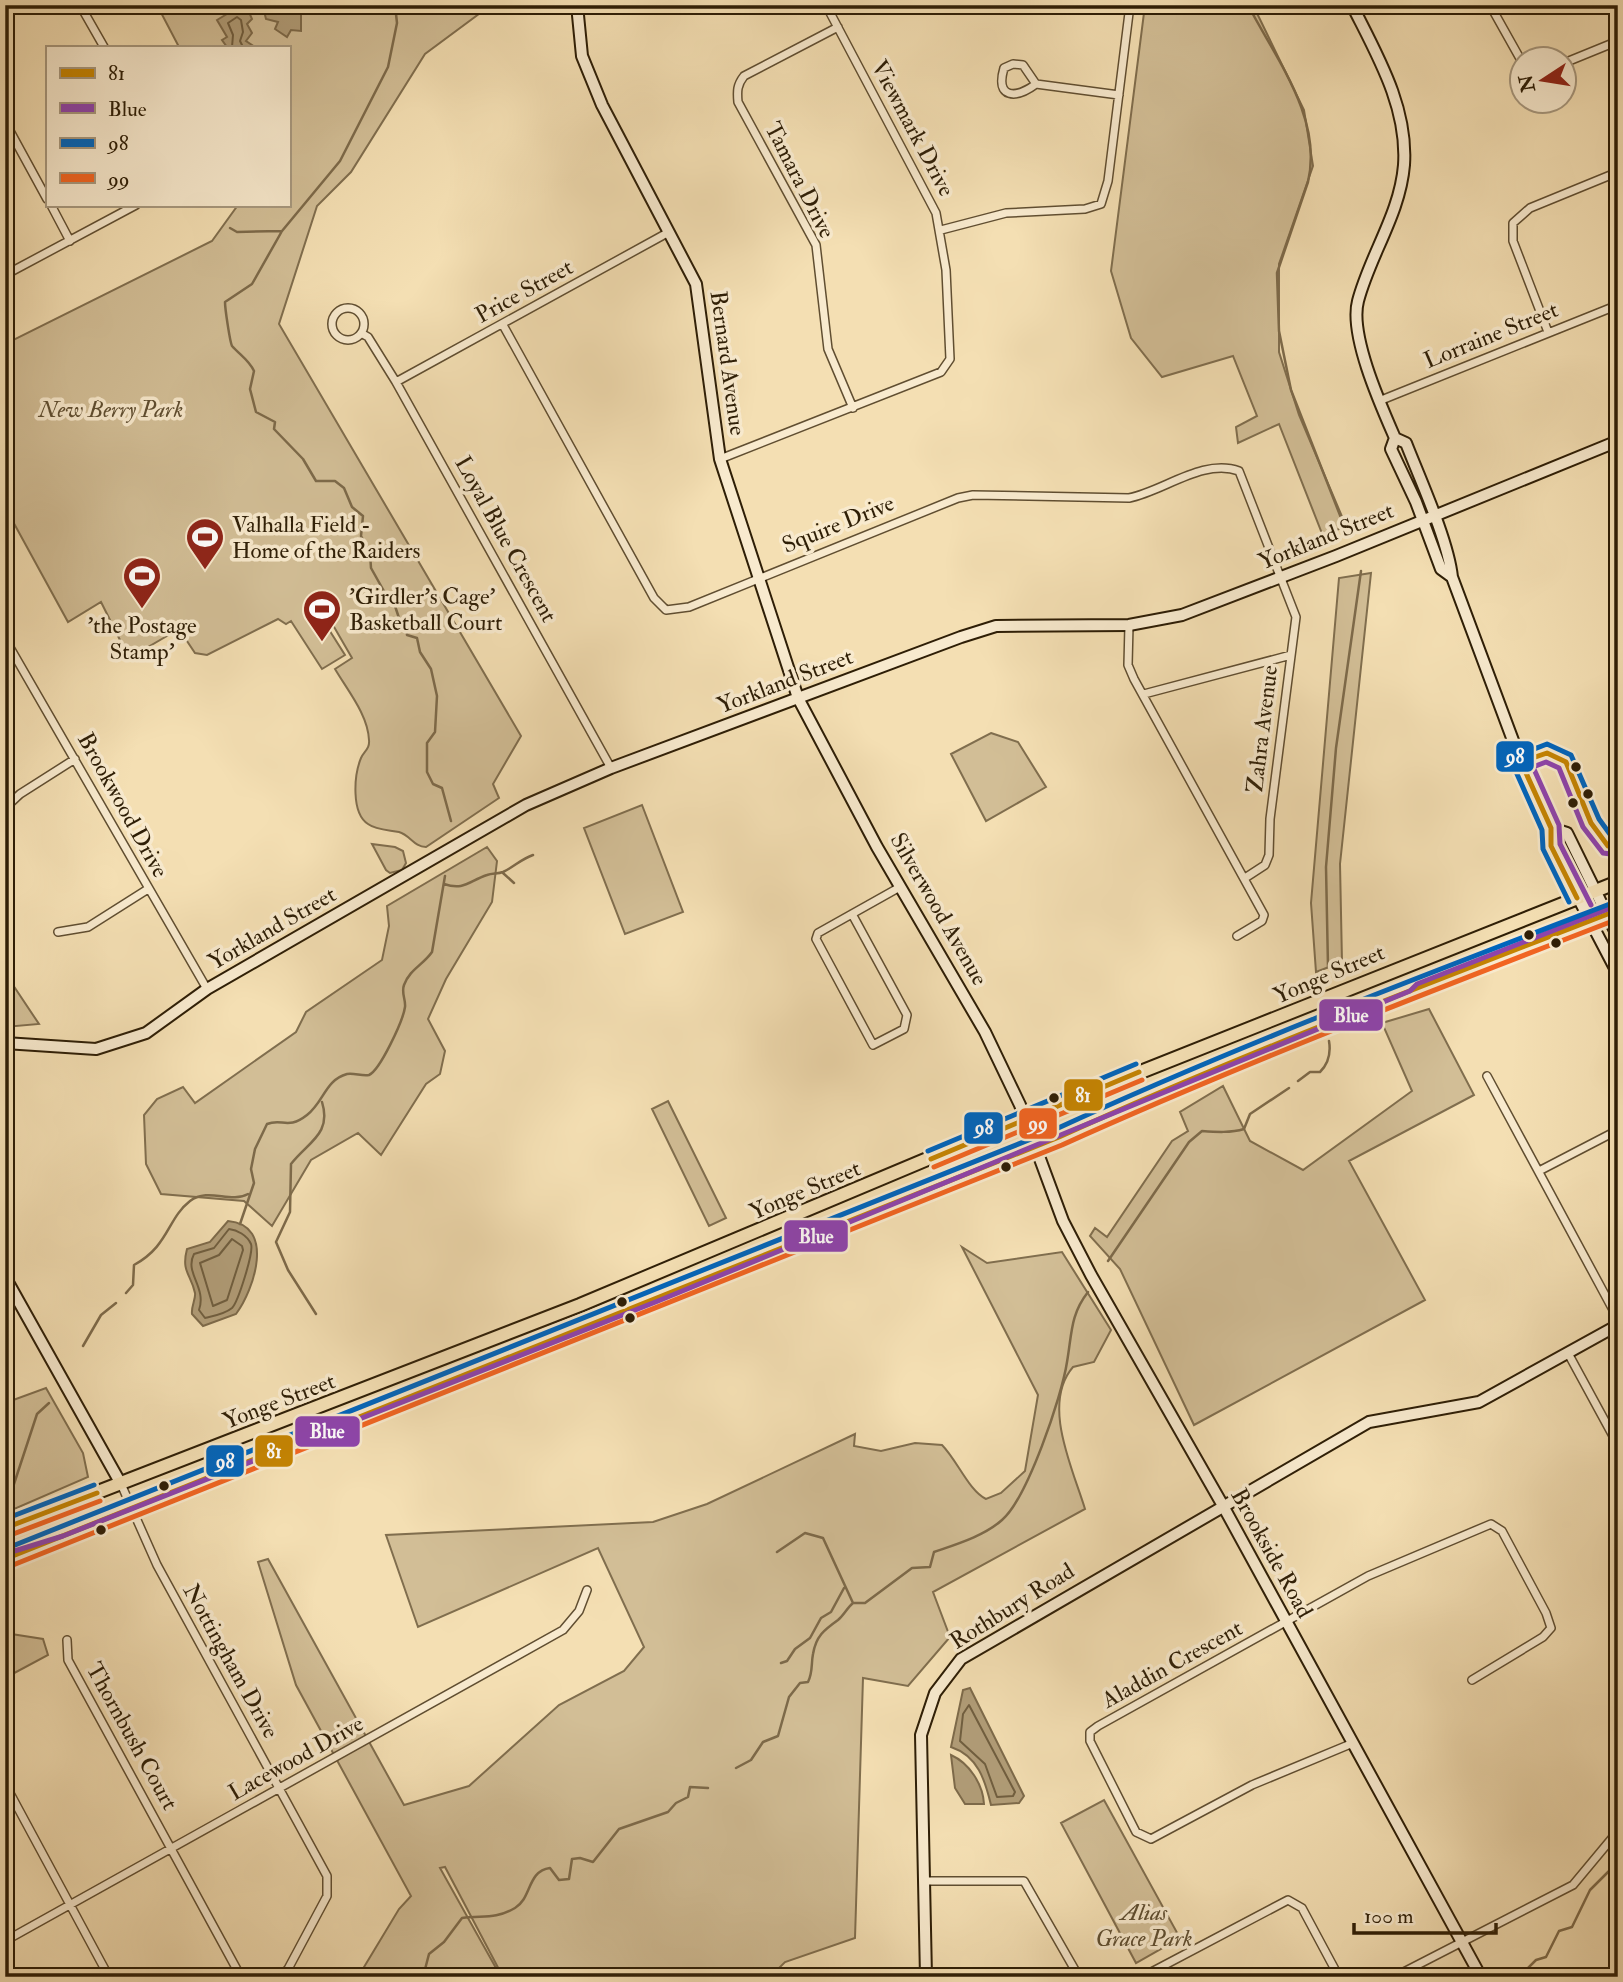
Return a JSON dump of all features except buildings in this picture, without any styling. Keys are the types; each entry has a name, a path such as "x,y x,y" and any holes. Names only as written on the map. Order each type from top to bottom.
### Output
{"main road":[{"name":"Yonge Street","path":"5,1528 580,1305 1025,1118 1618,882"},
{"name":"Yonge Street","path":"5,1559 1036,1145 1359,1010 1612,912"}],"street":[{"path":"80,5 103,46"},
{"name":"Bernard Avenue","path":"577,5 582,56 602,105 696,284 720,459 798,698"},
{"name":"Viewmark Drive","path":"720,459 929,377 947,366 949,340 941,230 928,193 826,5"},
{"path":"941,230 1006,213 1085,209 1101,204 1108,181 1130,5"},
{"path":"1352,5 1382,64 1402,121 1404,166 1392,217 1357,303 1361,345 1379,401 1395,438 1406,443 1427,518 1450,562 1452,577 1521,762 1551,828 1551,846 1618,974"},
{"path":"1490,5 1512,46"},
{"name":"Tamara Drive","path":"838,27 744,76 738,83 737,92 738,102 816,245 828,349 853,408"},
{"path":"1578,57 1618,41"},
{"path":"1036,84 1023,65 1013,64 1004,68 1001,80 1013,95 1020,95 1036,84 1119,95"},
{"path":"5,122 46,197"},
{"path":"1548,332 1513,241 1513,223 1530,208 1618,172"},
{"path":"52,206 70,241"},
{"path":"5,275 134,206"},
{"name":"Price Street","path":"396,382 503,326 669,232"},
{"name":"Lorraine Street","path":"1379,401 1618,305"},
{"name":"Loyal Blue Crescent","path":"344,308 355,309 363,318 361,333 345,340 335,334 332,324 334,315 344,308"},
{"name":"Squire Drive","path":"503,326 661,607 666,610 689,607 757,577 958,498 980,495 1129,498 1147,495 1218,467 1239,471 1281,576"},
{"name":"Loyal Blue Crescent","path":"361,333 368,337 396,382 611,768"},
{"name":"Yorkland Street","path":"5,1043 73,1050 116,1045 146,1034 207,989 526,805 611,768 798,698 996,626 1129,625 1182,615 1618,441"},
{"name":"Zahra Avenue","path":"1245,878 1265,865 1269,855 1270,819 1296,617 1281,576"},
{"path":"1129,625 1128,665 1264,915 1262,921 1237,936"},
{"name":"Brookwood Drive","path":"5,639 207,989"},
{"path":"1144,694 1291,655"},
{"name":"Silverwood Avenue","path":"798,698 900,887 969,1002 1036,1145"},
{"path":"5,808 20,794 75,759"},
{"path":"1551,828 1567,833 1595,891 1612,912 1618,937"},
{"path":"852,914 907,1015 904,1028 873,1045 817,943 818,933 900,887"},
{"path":"58,932 88,927 148,888"},
{"path":"1487,1076 1618,1319"},
{"path":"1539,1171 1618,1130"},
{"name":"Brookside Road","path":"1036,1145 1063,1221 1091,1275 1222,1504 1481,1977"},
{"path":"5,1277 121,1484"},
{"name":"Rothbury Road","path":"926,1977 921,1735 929,1705 948,1673 969,1653 1222,1504 1369,1422 1479,1402 1569,1355 1618,1325"},
{"path":"1569,1355 1618,1445"},
{"name":"Nottingham Drive","path":"121,1484 157,1565 327,1876 329,1886 315,1920 288,1969 280,1977"},
{"path":"1287,1623 1368,1576 1491,1524 1502,1531 1546,1613 1551,1628 1543,1637 1472,1680"},
{"name":"Lacewood Drive","path":"5,1941 563,1630 579,1611 587,1590"},
{"name":"Aladdin Crescent","path":"1287,1623 1090,1732 1090,1741 1136,1832 1143,1838 1157,1838 1252,1785 1353,1743"},
{"name":"Thornbush Court","path":"66,1640 68,1660 241,1977"},
{"path":"5,1784 109,1977"},
{"path":"1394,1977 1461,1940 1573,1885 1618,1831"},
{"path":"924,1881 1024,1881 1079,1977"},
{"path":"1142,1977 1288,1900 1301,1908 1339,1977"}],"green space":[{"name":"New Berry Park","path":"157,5 491,5 425,54 351,172 317,206 279,324 521,736 493,784 499,798 426,847 418,845 399,832 371,826 359,811 356,803 357,774 361,758 369,746 368,731 356,703 335,669 352,658 326,613 321,617 345,655 322,669 291,621 286,624 278,619 207,655 195,653 179,629 129,658 101,602 68,622 5,507 5,344 212,241 237,206 290,206 290,46 178,46"},
{"path":"1145,5 1253,5 1304,110 1313,166 1279,264 1279,352 1299,415 1346,526 1323,536 1279,424 1238,443 1236,427 1257,416 1233,356 1162,377 1131,338 1111,271"},
{"path":"1371,573 1340,864 1342,962 1316,972 1311,903 1339,578"},
{"path":"991,733 1018,742 1046,787 986,821 951,754"},
{"path":"642,805 683,912 625,934 584,828"},
{"path":"372,844 395,847 403,851 406,863 402,870 390,873 386,870"},
{"path":"487,847 497,861 492,902 446,979 428,1019 445,1051 440,1074 426,1084 381,1155 358,1133 311,1160 272,1226 244,1201 161,1194 146,1164 144,1115 157,1099 183,1087 195,1103 296,1032 306,1012 382,960 389,926 387,906"},
{"path":"5,973 39,1024 5,1027"},
{"path":"1429,1009 1474,1095 1349,1161 1425,1300 1194,1425 1120,1269 1090,1236 1095,1228 1107,1237 1172,1141 1188,1131 1180,1112 1223,1086 1250,1141 1303,1170 1412,1091 1382,1023"},
{"path":"668,1101 726,1218 709,1226 652,1109"},
{"path":"962,1247 987,1263 1062,1252 1111,1330 1094,1362 1073,1367 1064,1382 1060,1399 1062,1437 1085,1509 933,1592 950,1637 908,1686 863,1678 855,1938 785,1962 770,1977 503,1977 445,1867 440,1868 501,1977 358,1977 399,1909 411,1896 296,1685 258,1562 268,1559 404,1805 469,1786 559,1705 624,1671 644,1647 598,1548 418,1627 386,1535 653,1522 707,1504 855,1434 854,1446 881,1451 915,1443 942,1445 980,1495 986,1499 1001,1493 1025,1471 1038,1395"},
{"path":"46,1388 83,1453 88,1477 5,1513 5,1403"},
{"path":"5,1633 43,1639 48,1655 5,1678"},
{"name":"Alias Grace Park","path":"1104,1800 1180,1938 1136,1963 1061,1823"}],"water":[{"path":"246,5 252,19 247,24 252,33 246,41 254,46 226,46 222,40 227,37 217,20"},
{"path":"269,5 301,8 301,31 291,30 287,37 275,29 278,22 266,19 264,11"},
{"path":"228,1221 243,1225 252,1234 257,1260 254,1275 236,1314 203,1326 192,1314 195,1293 185,1257 187,1249 210,1242"},
{"path":"970,1688 1024,1796 1019,1803 991,1805 979,1770 968,1756 951,1747 963,1690"},
{"path":"951,1755 964,1763 974,1775 984,1804 965,1804 955,1788"}],"waterway":[{"path":"395,5 397,23 388,67 340,161 282,231 252,284 225,302 225,306 232,346 254,371 250,389 256,412 275,422 274,429 303,459 316,481 335,481 344,488 352,507 363,516 361,536 370,553 371,568 385,593 393,600 399,618 406,621 407,635 417,638 420,652 431,669 437,696 435,732 427,743 427,772 433,784 442,788 451,821"},
{"path":"1248,5 1294,90 1309,135 1311,158 1308,182 1277,273 1279,331 1291,390 1345,528"},
{"path":"230,228 237,232 282,231"},
{"path":"1328,967 1326,867 1336,748 1361,571"},
{"path":"444,884 457,886 503,872 533,855"},
{"path":"503,873 514,883"},
{"path":"240,1224 254,1183 251,1169 255,1149 267,1124 295,1122 307,1115 334,1081 347,1074 369,1075 385,1055 403,1014 404,985 432,952 445,876"},
{"path":"1298,1081 1310,1072 1320,1072 1323,1069 1329,1058 1329,1041"},
{"path":"1108,1261 1189,1142 1202,1131 1229,1132 1244,1129 1250,1114 1289,1088"},
{"path":"316,1314 288,1270 276,1242 290,1212 291,1164 321,1130 324,1122 322,1102"},
{"path":"126,1293 133,1285 134,1265 154,1250 176,1216 190,1201 205,1195 241,1197 248,1194"},
{"path":"736,1768 751,1760 763,1742 778,1736 789,1697 800,1683 808,1682 810,1678 814,1648 819,1638 853,1603 865,1603 912,1568 930,1567 934,1552 987,1531 1012,1509 1032,1470 1051,1421 1064,1378 1075,1317 1088,1292"},
{"path":"83,1346 101,1315 116,1303"},
{"path":"5,1492 13,1487 37,1414 49,1403"},
{"path":"777,1552 805,1533 823,1538 853,1603"},
{"path":"781,1663 787,1661 795,1649 810,1638 821,1618 831,1612 844,1588"},
{"path":"423,1977 429,1954 444,1942 462,1918 495,1916 508,1912 520,1904 533,1879 543,1870 550,1868 559,1880 569,1879 572,1859 580,1858 593,1862 619,1829 668,1812 676,1803 688,1797 690,1787 708,1788"},
{"path":"1519,1977 1536,1960 1546,1957 1559,1931 1572,1927 1590,1890 1618,1862"}],"transit line":[{"name":"98","path":"1569,902 1543,849 1542,830 1513,765 1514,757 1547,744 1571,755 1599,819 1612,837 1618,837"},
{"name":"81","path":"1521,762 1547,753 1566,762 1591,823 1608,846 1618,846"},
{"name":"81","path":"1521,762 1551,828 1551,846 1577,898"},
{"name":"Blue","path":"1591,905 1560,844 1559,825 1533,767 1546,762 1559,768 1583,827 1603,853 1618,855"},
{"name":"98","path":"5,1549 1056,1129 1194,1068 1334,1011 1615,902"},
{"name":"Blue","path":"8,1553 63,1536 658,1301 1410,991 1417,984 1618,905"},
{"name":"81","path":"5,1559 1059,1137 1337,1020 1618,910"},
{"name":"99","path":"8,1567 1062,1145 1338,1028 1618,919"},
{"name":"98","path":"928,1151 1136,1064"},
{"name":"81","path":"931,1159 1139,1072"},
{"name":"99","path":"934,1167 1142,1080"},
{"name":"98","path":"5,1519 94,1485"},
{"name":"81","path":"5,1528 97,1493"},
{"name":"99","path":"8,1536 100,1501"}],"place":[{"name":"Valhalla Field - Home of the Raiders","path":"205,571"},
{"name":"'the Postage Stamp'","path":"142,610"},
{"name":"'Girdler's Cage' Basketball Court","path":"322,643"}]}
